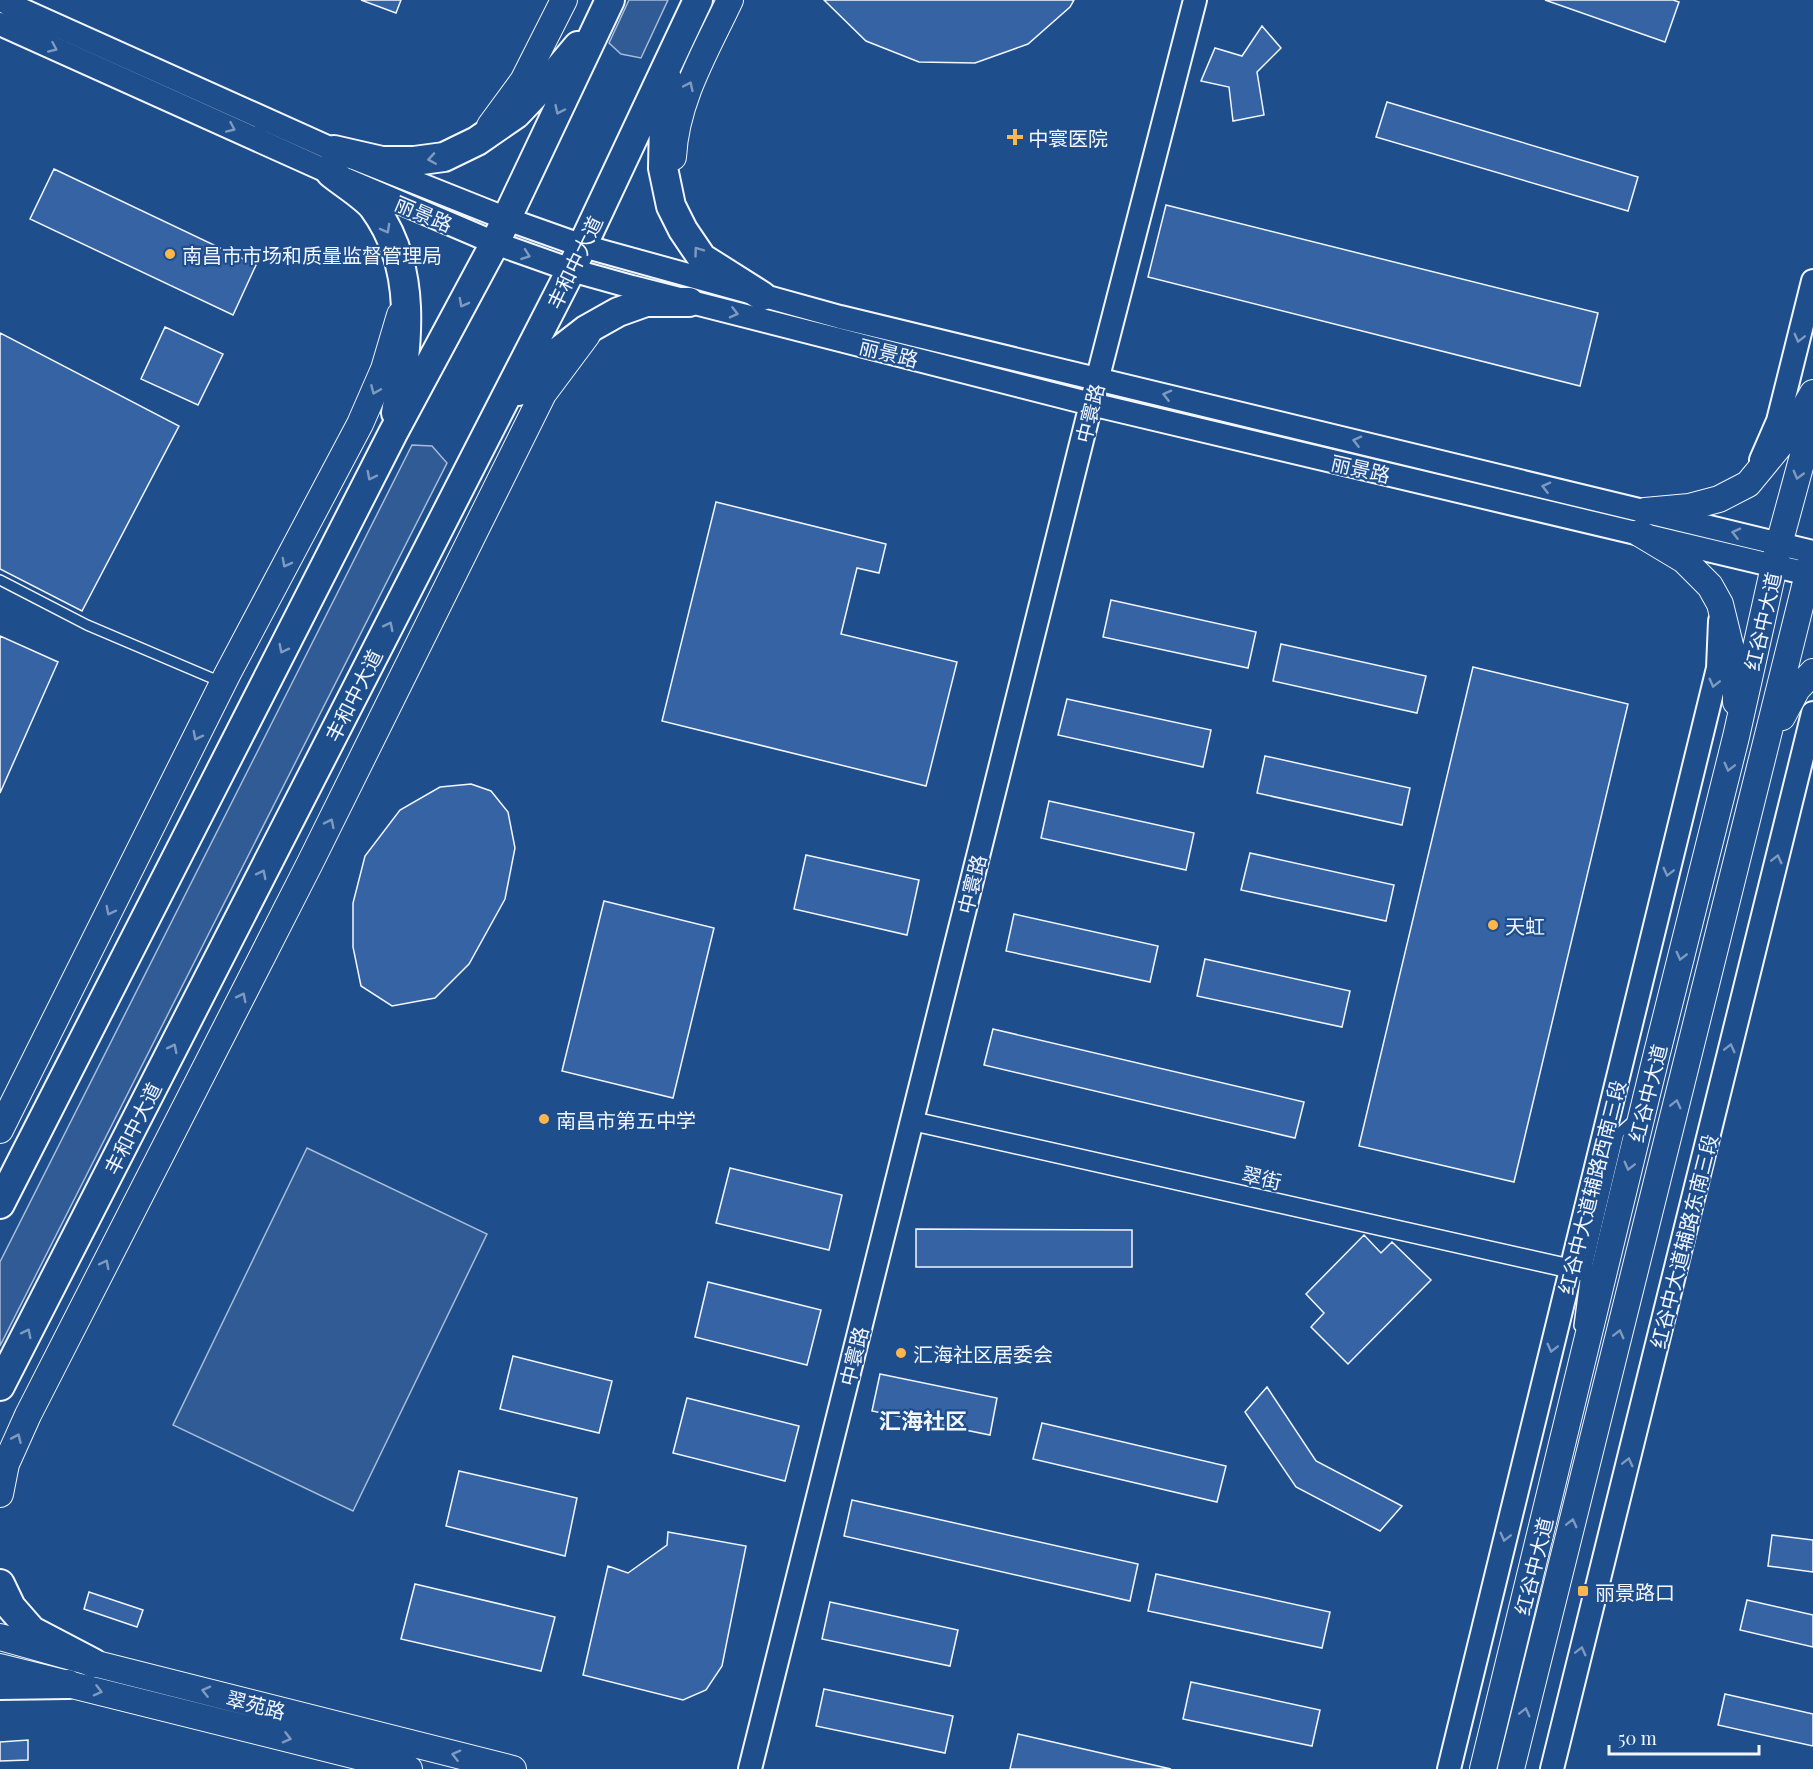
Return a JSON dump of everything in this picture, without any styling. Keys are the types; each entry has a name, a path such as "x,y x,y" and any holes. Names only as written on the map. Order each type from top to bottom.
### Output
{"main road":[{"path":"477,141 523,81 564,0"},
{"name":"丰和中大道","path":"0,1386 577,258 698,0"},
{"path":"670,206 674,140 685,94 730,0"},
{"path":"333,161 414,161 444,157 477,141 516,114 557,71 606,8"},
{"path":"4,1187 393,433 495,243 606,8"},
{"path":"670,60 664,122 663,168 670,206 702,258 762,296"},
{"path":"333,161 373,207 390,236 403,268 406,294 405,337 401,388 393,433"},
{"path":"0,1130 224,683 360,424 384,369 406,294"},
{"path":"500,409 550,358 594,326 618,312 646,302 689,302"},
{"path":"0,1494 6,1464 28,1415 316,852 543,393 594,326"},
{"path":"1642,522 1719,499 1748,484 1790,433 1813,393"},
{"name":"红谷中大道","path":"1483,1769 1564,1437 1587,1272 1642,1112 1736,737 1777,555 1813,419"},
{"path":"1642,522 1710,586 1720,604 1735,677 1736,737"},
{"name":"红谷中大道","path":"1511,1769 1812,564"},
{"path":"1766,746 1797,689 1813,672"},
{"path":"0,1584 12,1607 32,1631 93,1663"},
{"name":"翠苑路","path":"0,1637 93,1663 513,1769"},
{"name":"翠苑路","path":"0,1667 409,1769"},
{"path":"0,1685 68,1684"}],"street":[{"name":"丽景路","path":"0,0 333,161 495,243 762,296 840,318 1098,378 1642,522 1812,564"},
{"name":"中寰路","path":"750,1769 1091,404 1195,0"},
{"name":"丽景路","path":"0,24 333,161 507,219 577,258 689,302 1091,404 1642,522"},
{"path":"1748,484 1764,455 1778,421 1813,281"},
{"name":"红谷中大道辅路西南三段","path":"1449,1769 1587,1272 1718,668 1720,604"},
{"name":"红谷中大道辅路东南三段","path":"1552,1769 1813,713"},
{"name":"翠街","path":"912,1121 1587,1272"}],"lane":[{"path":"0,580 87,625 224,683"},
{"path":"1578,1331 1587,1272"},
{"path":"1564,1437 1576,1343"}],"shaded area":[{"path":"629,0 668,0 641,58 621,54 609,43"},
{"path":"412,445 432,446 447,463 0,1346 0,1262"},
{"path":"307,1148 487,1234 353,1511 173,1425"}],"building":[{"path":"361,0 401,0 396,13"},
{"path":"824,0 1074,0 1070,7 1028,44 975,63 919,62 866,41"},
{"path":"1545,0 1673,0 1679,2 1665,42"},
{"path":"1262,26 1281,48 1257,72 1264,115 1233,121 1229,87 1201,81 1215,48 1242,56"},
{"path":"1387,102 1638,177 1628,211 1376,137"},
{"path":"54,169 256,265 233,315 30,219"},
{"path":"1166,205 1598,313 1580,386 1148,277"},
{"path":"165,327 223,354 198,405 141,379"},
{"path":"0,333 179,426 82,611 0,569"},
{"path":"716,502 886,544 879,573 857,568 841,634 957,662 926,786 662,721"},
{"path":"1111,600 1256,632 1248,668 1103,637"},
{"path":"0,636 58,662 0,793"},
{"path":"1281,644 1426,676 1417,713 1273,681"},
{"name":"天虹","path":"1473,667 1628,704 1514,1182 1359,1146"},
{"path":"1067,699 1211,730 1203,767 1058,735"},
{"path":"1265,756 1410,788 1402,825 1257,793"},
{"path":"471,784 491,791 508,812 515,848 505,899 469,964 435,998 392,1006 361,986 353,947 353,903 365,856 400,810 440,787"},
{"path":"1049,801 1194,833 1186,870 1041,838"},
{"path":"1250,853 1394,885 1386,921 1241,890"},
{"path":"806,855 919,880 907,935 794,909"},
{"path":"604,901 714,928 673,1098 562,1071"},
{"path":"1014,914 1158,946 1150,982 1006,951"},
{"path":"1205,959 1350,991 1342,1027 1197,996"},
{"path":"993,1029 1304,1102 1295,1138 984,1065"},
{"path":"730,1168 842,1195 829,1250 716,1223"},
{"path":"916,1229 1132,1230 1132,1267 916,1267"},
{"path":"1364,1235 1381,1253 1392,1242 1431,1280 1348,1364 1311,1327 1324,1313 1306,1294"},
{"path":"708,1282 821,1310 807,1365 695,1337"},
{"path":"513,1356 612,1381 599,1433 500,1409"},
{"path":"880,1374 997,1398 990,1435 872,1411"},
{"path":"1267,1387 1316,1461 1402,1506 1380,1531 1296,1487 1245,1412"},
{"path":"687,1398 799,1426 785,1481 673,1453"},
{"path":"1042,1423 1226,1466 1217,1502 1033,1459"},
{"path":"459,1471 577,1498 565,1556 446,1526"},
{"path":"852,1500 1138,1564 1130,1601 844,1536"},
{"path":"668,1532 746,1546 722,1666 706,1690 683,1700 583,1675 608,1566 628,1573 667,1545"},
{"path":"1772,1535 1813,1540 1813,1572 1768,1566"},
{"path":"1156,1574 1330,1612 1322,1648 1148,1611"},
{"path":"415,1584 555,1617 541,1671 401,1639"},
{"path":"89,1592 143,1610 137,1627 84,1609"},
{"path":"1747,1600 1813,1615 1813,1647 1740,1630"},
{"path":"830,1602 958,1630 950,1666 822,1639"},
{"path":"1191,1682 1320,1710 1312,1746 1183,1719"},
{"path":"824,1689 953,1716 945,1753 816,1726"},
{"path":"1725,1694 1813,1714 1813,1746 1718,1725"},
{"path":"1018,1734 1171,1769 1010,1769"},
{"path":"28,1740 28,1760 0,1761 0,1742"}],"place":[{"name":"中寰医院","path":"1015,137"},
{"name":"南昌市市场和质量监督管理局","path":"170,254"},
{"name":"天虹","path":"1493,925"},
{"name":"南昌市第五中学","path":"544,1119"},
{"name":"汇海社区居委会","path":"901,1353"},
{"name":"丽景路口","path":"1583,1591"}],"district":[{"name":"汇海社区","path":"923,1420"}]}
